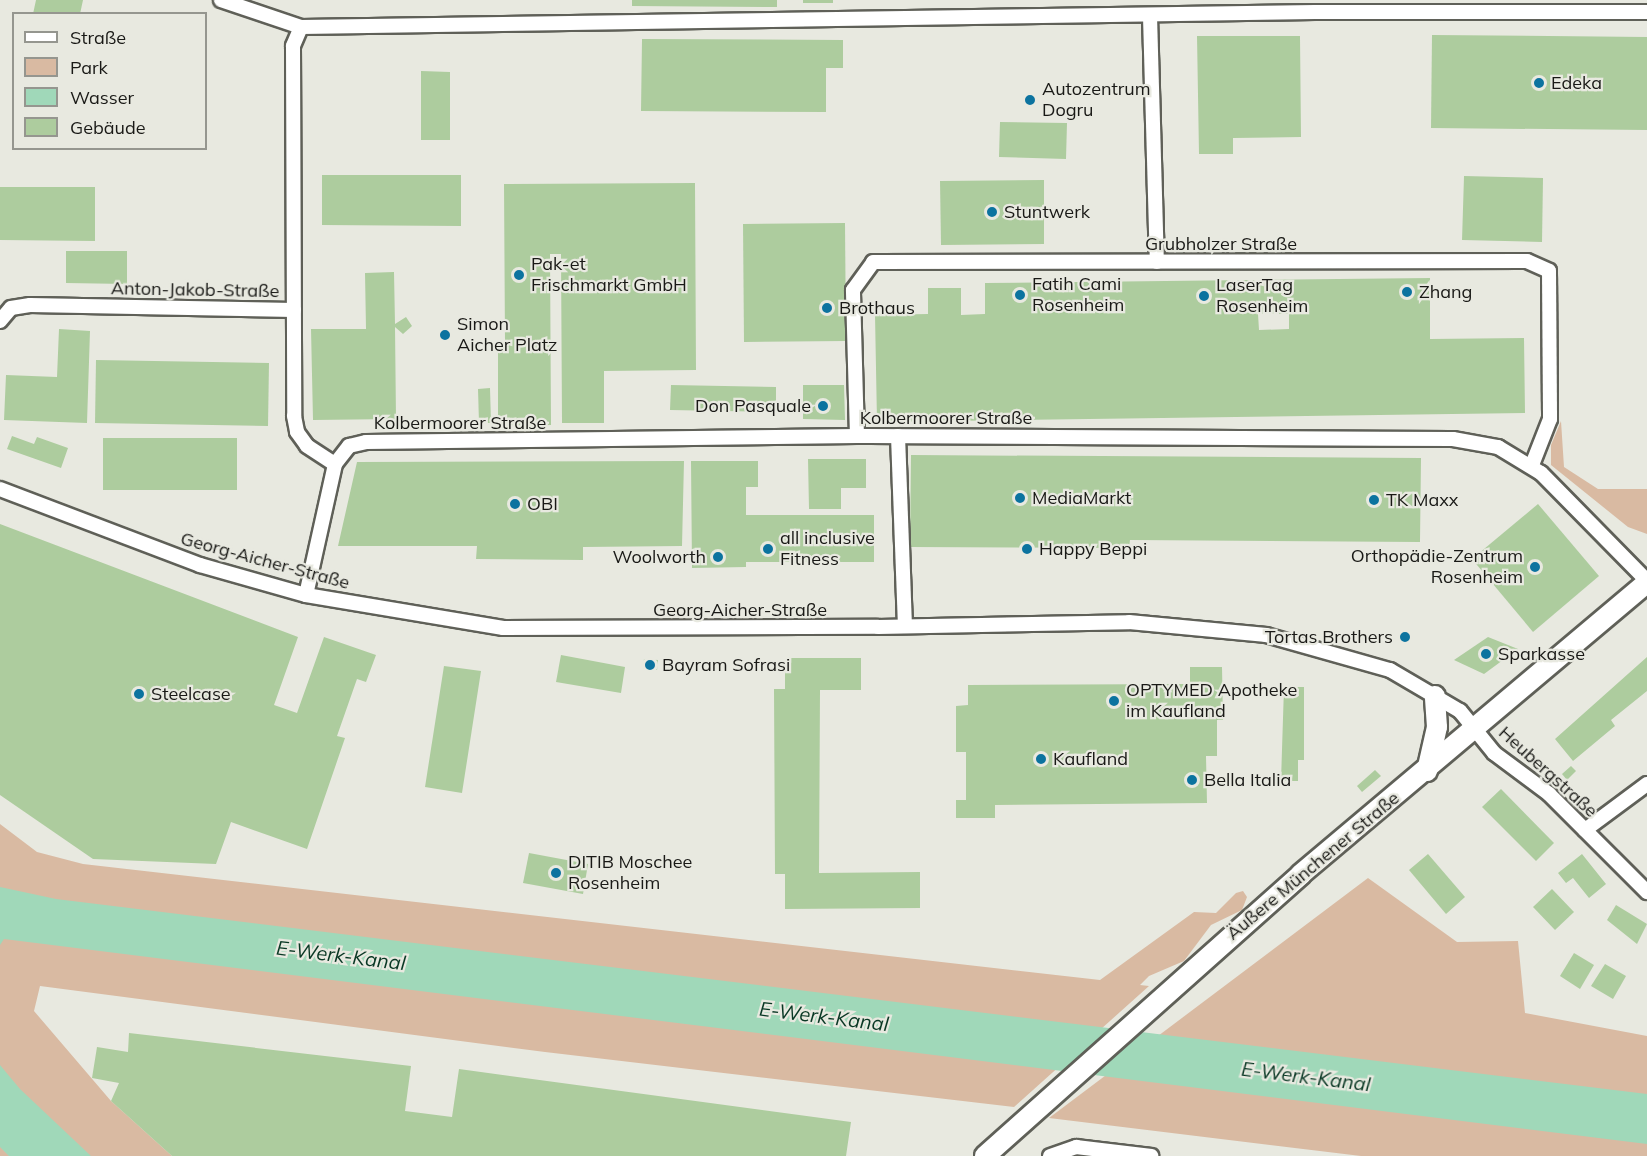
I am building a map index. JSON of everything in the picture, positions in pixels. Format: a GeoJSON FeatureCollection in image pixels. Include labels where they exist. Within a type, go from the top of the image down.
{"type":"FeatureCollection","features":[{"type":"Feature","properties":{"kind":"main road","name":"Äußere Münchener Straße"},"geometry":{"type":"LineString","coordinates":[[985,1156],[1293,881],[1477,729],[1647,582]]}},
{"type":"Feature","properties":{"kind":"main road"},"geometry":{"type":"LineString","coordinates":[[1427,771],[1437,727],[1435,696]]}},
{"type":"Feature","properties":{"kind":"street"},"geometry":{"type":"LineString","coordinates":[[221,0],[301,27],[1647,12]]}},
{"type":"Feature","properties":{"kind":"street"},"geometry":{"type":"LineString","coordinates":[[1150,16],[1157,262]]}},
{"type":"Feature","properties":{"kind":"street"},"geometry":{"type":"LineString","coordinates":[[294,310],[293,46],[301,27]]}},
{"type":"Feature","properties":{"kind":"street","name":"Grubholzer Straße"},"geometry":{"type":"LineString","coordinates":[[857,436],[853,290],[873,262],[1527,261],[1549,271],[1550,419],[1532,465]]}},
{"type":"Feature","properties":{"kind":"street","name":"Anton-Jakob-Straße"},"geometry":{"type":"LineString","coordinates":[[0,321],[11,308],[30,305],[294,310],[297,432],[318,456],[335,464]]}},
{"type":"Feature","properties":{"kind":"street","name":"Kolbermoorer Straße"},"geometry":{"type":"LineString","coordinates":[[335,464],[350,446],[366,442],[857,436],[1453,439],[1498,447],[1532,465],[1647,582]]}},
{"type":"Feature","properties":{"kind":"street"},"geometry":{"type":"LineString","coordinates":[[898,436],[904,626]]}},
{"type":"Feature","properties":{"kind":"street"},"geometry":{"type":"LineString","coordinates":[[306,595],[335,464]]}},
{"type":"Feature","properties":{"kind":"street","name":"Georg-Aicher-Straße"},"geometry":{"type":"LineString","coordinates":[[0,489],[200,565],[306,595],[503,628],[904,626],[1129,622],[1266,635],[1390,670],[1460,711],[1477,729]]}},
{"type":"Feature","properties":{"kind":"street","name":"Heubergstraße"},"geometry":{"type":"LineString","coordinates":[[1477,729],[1494,753],[1549,794],[1647,892]]}},
{"type":"Feature","properties":{"kind":"street"},"geometry":{"type":"LineString","coordinates":[[1585,830],[1647,783]]}},
{"type":"Feature","properties":{"kind":"street"},"geometry":{"type":"LineString","coordinates":[[1050,1156],[1076,1147],[1151,1156]]}},
{"type":"Feature","properties":{"kind":"green space"},"geometry":{"type":"Polygon","coordinates":[[[1561,421],[1564,467],[1598,489],[1647,489],[1647,534],[1628,527],[1551,465],[1551,445],[1561,421]]]}},
{"type":"Feature","properties":{"kind":"green space"},"geometry":{"type":"Polygon","coordinates":[[[0,824],[37,852],[83,864],[1100,980],[1194,912],[1216,913],[1236,893],[1243,891],[1247,897],[1242,910],[1211,925],[1184,961],[1149,976],[1140,985],[1149,986],[1014,1107],[545,1052],[40,986],[34,1011],[111,1101],[172,1156],[0,1156],[0,824]]]}},
{"type":"Feature","properties":{"kind":"green space"},"geometry":{"type":"Polygon","coordinates":[[[1368,878],[1457,942],[1518,941],[1525,1013],[1647,1036],[1647,1156],[1361,1156],[1049,1118],[1368,878]]]}},
{"type":"Feature","properties":{"kind":"water","name":"E-Werk-Kanal"},"geometry":{"type":"Polygon","coordinates":[[[0,887],[56,899],[1647,1094],[1647,1144],[4,939],[0,945],[0,887]]]}},
{"type":"Feature","properties":{"kind":"water"},"geometry":{"type":"Polygon","coordinates":[[[0,1065],[20,1089],[91,1156],[9,1156],[0,1147],[0,1065]]]}},
{"type":"Feature","properties":{"kind":"building"},"geometry":{"type":"Polygon","coordinates":[[[36,0],[83,0],[80,12],[33,12],[36,0]]]}},
{"type":"Feature","properties":{"kind":"building"},"geometry":{"type":"Polygon","coordinates":[[[632,0],[777,0],[777,7],[632,6],[632,0]]]}},
{"type":"Feature","properties":{"kind":"building"},"geometry":{"type":"Polygon","coordinates":[[[803,0],[833,0],[833,3],[803,3],[803,0]]]}},
{"type":"Feature","properties":{"kind":"building","name":"Edeka"},"geometry":{"type":"Polygon","coordinates":[[[1432,35],[1647,37],[1647,130],[1431,128],[1432,35]]]}},
{"type":"Feature","properties":{"kind":"building"},"geometry":{"type":"Polygon","coordinates":[[[1197,36],[1300,36],[1301,137],[1233,138],[1233,154],[1199,154],[1197,36]]]}},
{"type":"Feature","properties":{"kind":"building"},"geometry":{"type":"Polygon","coordinates":[[[642,39],[843,40],[843,68],[826,68],[826,112],[641,111],[642,39]]]}},
{"type":"Feature","properties":{"kind":"building"},"geometry":{"type":"Polygon","coordinates":[[[421,71],[450,72],[450,140],[421,140],[421,71]]]}},
{"type":"Feature","properties":{"kind":"building"},"geometry":{"type":"Polygon","coordinates":[[[1000,122],[1067,123],[1066,159],[999,157],[1000,122]]]}},
{"type":"Feature","properties":{"kind":"building"},"geometry":{"type":"Polygon","coordinates":[[[322,175],[461,175],[461,226],[322,225],[322,175]]]}},
{"type":"Feature","properties":{"kind":"building"},"geometry":{"type":"Polygon","coordinates":[[[1464,176],[1543,178],[1542,242],[1462,240],[1464,176]]]}},
{"type":"Feature","properties":{"kind":"building","name":"Stuntwerk"},"geometry":{"type":"Polygon","coordinates":[[[1044,180],[1044,244],[941,245],[940,181],[1044,180]]]}},
{"type":"Feature","properties":{"kind":"building"},"geometry":{"type":"Polygon","coordinates":[[[695,183],[696,370],[604,371],[604,423],[562,423],[561,254],[550,254],[551,425],[498,426],[498,344],[505,344],[504,184],[695,183]]]}},
{"type":"Feature","properties":{"kind":"building"},"geometry":{"type":"Polygon","coordinates":[[[0,187],[95,187],[95,241],[0,240],[0,187]]]}},
{"type":"Feature","properties":{"kind":"building"},"geometry":{"type":"Polygon","coordinates":[[[845,223],[846,341],[744,342],[743,224],[845,223]]]}},
{"type":"Feature","properties":{"kind":"building"},"geometry":{"type":"Polygon","coordinates":[[[66,251],[127,251],[127,284],[66,283],[66,251]]]}},
{"type":"Feature","properties":{"kind":"building"},"geometry":{"type":"Polygon","coordinates":[[[394,272],[395,324],[406,317],[412,326],[403,334],[395,327],[396,419],[313,420],[311,329],[366,329],[365,273],[394,272]]]}},
{"type":"Feature","properties":{"kind":"building"},"geometry":{"type":"Polygon","coordinates":[[[1430,278],[1430,339],[1524,338],[1525,413],[877,422],[875,315],[928,314],[928,288],[961,288],[961,315],[985,314],[985,283],[1430,278]],[[1258,314],[1259,330],[1289,329],[1289,314],[1258,314]]]}},
{"type":"Feature","properties":{"kind":"building"},"geometry":{"type":"Polygon","coordinates":[[[59,329],[90,331],[87,423],[4,420],[6,375],[57,377],[59,329]]]}},
{"type":"Feature","properties":{"kind":"building"},"geometry":{"type":"Polygon","coordinates":[[[96,360],[269,363],[268,426],[95,423],[96,360]]]}},
{"type":"Feature","properties":{"kind":"building"},"geometry":{"type":"Polygon","coordinates":[[[671,385],[776,387],[776,412],[670,410],[671,385]]]}},
{"type":"Feature","properties":{"kind":"building"},"geometry":{"type":"Polygon","coordinates":[[[803,385],[844,385],[845,420],[803,419],[803,385]]]}},
{"type":"Feature","properties":{"kind":"building"},"geometry":{"type":"Polygon","coordinates":[[[490,388],[491,423],[479,423],[478,389],[490,388]]]}},
{"type":"Feature","properties":{"kind":"building"},"geometry":{"type":"Polygon","coordinates":[[[12,436],[34,444],[37,437],[68,448],[61,468],[7,449],[12,436]]]}},
{"type":"Feature","properties":{"kind":"building"},"geometry":{"type":"Polygon","coordinates":[[[103,438],[237,438],[237,490],[103,490],[103,438]]]}},
{"type":"Feature","properties":{"kind":"building"},"geometry":{"type":"Polygon","coordinates":[[[911,455],[1421,458],[1420,542],[1130,540],[1129,548],[910,547],[911,455]]]}},
{"type":"Feature","properties":{"kind":"building"},"geometry":{"type":"Polygon","coordinates":[[[808,459],[866,459],[866,488],[841,488],[841,509],[809,509],[808,459]]]}},
{"type":"Feature","properties":{"kind":"building","name":"OBI"},"geometry":{"type":"Polygon","coordinates":[[[684,461],[682,546],[583,547],[583,560],[476,559],[477,546],[338,546],[357,462],[684,461]]]}},
{"type":"Feature","properties":{"kind":"building"},"geometry":{"type":"Polygon","coordinates":[[[691,461],[758,461],[758,487],[746,487],[746,515],[874,515],[874,562],[746,562],[746,567],[692,568],[691,461]]]}},
{"type":"Feature","properties":{"kind":"building","name":"Orthopädie-Zentrum Rosenheim"},"geometry":{"type":"Polygon","coordinates":[[[1538,504],[1599,576],[1533,632],[1472,559],[1538,504]]]}},
{"type":"Feature","properties":{"kind":"building","name":"Steelcase"},"geometry":{"type":"Polygon","coordinates":[[[0,524],[298,637],[274,705],[297,713],[324,637],[376,655],[366,682],[357,679],[337,736],[345,738],[307,849],[231,822],[216,864],[93,859],[0,795],[0,524]]]}},
{"type":"Feature","properties":{"kind":"building","name":"Sparkasse"},"geometry":{"type":"Polygon","coordinates":[[[1488,637],[1518,649],[1484,674],[1454,660],[1488,637]]]}},
{"type":"Feature","properties":{"kind":"building"},"geometry":{"type":"Polygon","coordinates":[[[561,655],[625,667],[621,693],[556,682],[561,655]]]}},
{"type":"Feature","properties":{"kind":"building"},"geometry":{"type":"Polygon","coordinates":[[[1647,657],[1647,691],[1611,720],[1615,726],[1573,761],[1555,739],[1647,657]]]}},
{"type":"Feature","properties":{"kind":"building"},"geometry":{"type":"Polygon","coordinates":[[[785,658],[861,658],[861,690],[820,690],[819,873],[920,872],[920,908],[785,909],[785,874],[775,874],[774,689],[785,689],[785,658]]]}},
{"type":"Feature","properties":{"kind":"building","name":"Bayram Sofrasi"},"geometry":{"type":"Polygon","coordinates":[[[644,659],[658,660],[657,670],[643,669],[644,659]]]}},
{"type":"Feature","properties":{"kind":"building"},"geometry":{"type":"Polygon","coordinates":[[[444,666],[481,671],[462,793],[425,787],[444,666]]]}},
{"type":"Feature","properties":{"kind":"building"},"geometry":{"type":"Polygon","coordinates":[[[1190,667],[1222,667],[1223,720],[1217,720],[1217,756],[1206,756],[1207,803],[995,805],[995,818],[956,818],[956,800],[966,800],[966,752],[956,752],[956,706],[968,705],[968,685],[1190,684],[1190,667]]]}},
{"type":"Feature","properties":{"kind":"building"},"geometry":{"type":"Polygon","coordinates":[[[1284,687],[1304,687],[1304,760],[1298,760],[1298,781],[1281,781],[1284,687]]]}},
{"type":"Feature","properties":{"kind":"building"},"geometry":{"type":"Polygon","coordinates":[[[1571,766],[1576,771],[1567,780],[1562,774],[1571,766]]]}},
{"type":"Feature","properties":{"kind":"building"},"geometry":{"type":"Polygon","coordinates":[[[1375,770],[1381,776],[1362,792],[1357,786],[1375,770]]]}},
{"type":"Feature","properties":{"kind":"building"},"geometry":{"type":"Polygon","coordinates":[[[1501,789],[1554,843],[1536,861],[1482,807],[1501,789]]]}},
{"type":"Feature","properties":{"kind":"building","name":"DITIB Moschee Rosenheim"},"geometry":{"type":"Polygon","coordinates":[[[529,853],[588,864],[583,894],[523,883],[529,853]]]}},
{"type":"Feature","properties":{"kind":"building"},"geometry":{"type":"Polygon","coordinates":[[[1428,854],[1465,897],[1446,914],[1409,870],[1428,854]]]}},
{"type":"Feature","properties":{"kind":"building"},"geometry":{"type":"Polygon","coordinates":[[[1582,854],[1606,884],[1589,898],[1573,878],[1566,883],[1558,873],[1582,854]]]}},
{"type":"Feature","properties":{"kind":"building"},"geometry":{"type":"Polygon","coordinates":[[[1552,889],[1574,912],[1555,930],[1533,907],[1552,889]]]}},
{"type":"Feature","properties":{"kind":"building"},"geometry":{"type":"Polygon","coordinates":[[[1616,905],[1647,924],[1637,944],[1607,920],[1616,905]]]}},
{"type":"Feature","properties":{"kind":"building"},"geometry":{"type":"Polygon","coordinates":[[[1574,953],[1594,965],[1580,989],[1560,976],[1574,953]]]}},
{"type":"Feature","properties":{"kind":"building"},"geometry":{"type":"Polygon","coordinates":[[[1605,964],[1626,976],[1613,999],[1591,986],[1605,964]]]}},
{"type":"Feature","properties":{"kind":"building"},"geometry":{"type":"Polygon","coordinates":[[[129,1033],[411,1066],[405,1111],[452,1117],[459,1069],[851,1122],[846,1156],[172,1156],[111,1101],[119,1083],[92,1078],[97,1047],[128,1052],[129,1033]]]}},
{"type":"Feature","properties":{"kind":"place","name":"Edeka"},"geometry":{"type":"Point","coordinates":[1539,83]}},
{"type":"Feature","properties":{"kind":"place","name":"Autozentrum Dogru"},"geometry":{"type":"Point","coordinates":[1030,100]}},
{"type":"Feature","properties":{"kind":"place","name":"Stuntwerk"},"geometry":{"type":"Point","coordinates":[992,212]}},
{"type":"Feature","properties":{"kind":"place","name":"Pak-et Frischmarkt GmbH"},"geometry":{"type":"Point","coordinates":[519,275]}},
{"type":"Feature","properties":{"kind":"place","name":"Zhang"},"geometry":{"type":"Point","coordinates":[1407,292]}},
{"type":"Feature","properties":{"kind":"place","name":"Fatih Cami Rosenheim"},"geometry":{"type":"Point","coordinates":[1020,295]}},
{"type":"Feature","properties":{"kind":"place","name":"LaserTag Rosenheim"},"geometry":{"type":"Point","coordinates":[1204,296]}},
{"type":"Feature","properties":{"kind":"place","name":"Brothaus"},"geometry":{"type":"Point","coordinates":[827,308]}},
{"type":"Feature","properties":{"kind":"place","name":"Simon Aicher Platz"},"geometry":{"type":"Point","coordinates":[445,335]}},
{"type":"Feature","properties":{"kind":"place","name":"Don Pasquale"},"geometry":{"type":"Point","coordinates":[823,406]}},
{"type":"Feature","properties":{"kind":"place","name":"MediaMarkt"},"geometry":{"type":"Point","coordinates":[1020,498]}},
{"type":"Feature","properties":{"kind":"place","name":"TK Maxx"},"geometry":{"type":"Point","coordinates":[1374,500]}},
{"type":"Feature","properties":{"kind":"place","name":"OBI"},"geometry":{"type":"Point","coordinates":[515,504]}},
{"type":"Feature","properties":{"kind":"place","name":"all inclusive Fitness"},"geometry":{"type":"Point","coordinates":[768,549]}},
{"type":"Feature","properties":{"kind":"place","name":"Happy Beppi"},"geometry":{"type":"Point","coordinates":[1027,549]}},
{"type":"Feature","properties":{"kind":"place","name":"Woolworth"},"geometry":{"type":"Point","coordinates":[718,557]}},
{"type":"Feature","properties":{"kind":"place","name":"Orthopädie-Zentrum Rosenheim"},"geometry":{"type":"Point","coordinates":[1535,567]}},
{"type":"Feature","properties":{"kind":"place","name":"Tortas Brothers"},"geometry":{"type":"Point","coordinates":[1405,637]}},
{"type":"Feature","properties":{"kind":"place","name":"Sparkasse"},"geometry":{"type":"Point","coordinates":[1486,654]}},
{"type":"Feature","properties":{"kind":"place","name":"Bayram Sofrasi"},"geometry":{"type":"Point","coordinates":[650,665]}},
{"type":"Feature","properties":{"kind":"place","name":"Steelcase"},"geometry":{"type":"Point","coordinates":[139,694]}},
{"type":"Feature","properties":{"kind":"place","name":"OPTYMED Apotheke im Kaufland"},"geometry":{"type":"Point","coordinates":[1114,701]}},
{"type":"Feature","properties":{"kind":"place","name":"Kaufland"},"geometry":{"type":"Point","coordinates":[1041,759]}},
{"type":"Feature","properties":{"kind":"place","name":"Bella Italia"},"geometry":{"type":"Point","coordinates":[1192,780]}},
{"type":"Feature","properties":{"kind":"place","name":"DITIB Moschee Rosenheim"},"geometry":{"type":"Point","coordinates":[556,873]}}]}
